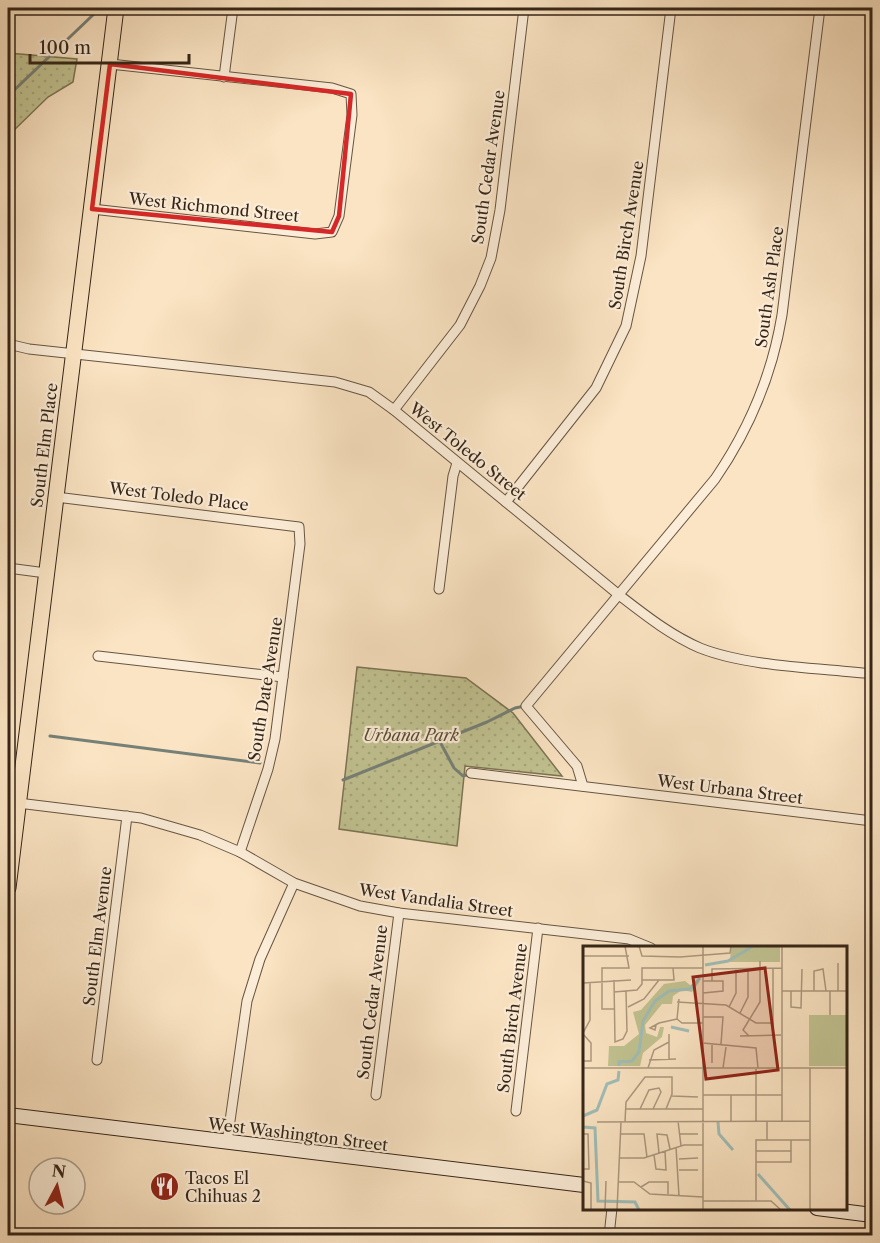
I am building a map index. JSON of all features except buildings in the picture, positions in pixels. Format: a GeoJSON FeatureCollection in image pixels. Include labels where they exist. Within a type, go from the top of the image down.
{"type":"FeatureCollection","features":[{"type":"Feature","properties":{"kind":"main road","name":"South Elm Place"},"geometry":{"type":"LineString","coordinates":[[8,888],[116,8]]}},
{"type":"Feature","properties":{"kind":"main road","name":"West Washington Street"},"geometry":{"type":"LineString","coordinates":[[8,1115],[583,1185]]}},
{"type":"Feature","properties":{"kind":"main road"},"geometry":{"type":"LineString","coordinates":[[826,1210],[873,1215]]}},
{"type":"Feature","properties":{"kind":"street"},"geometry":{"type":"LineString","coordinates":[[110,64],[224,76],[233,8]]}},
{"type":"Feature","properties":{"kind":"street","name":"South Cedar Avenue"},"geometry":{"type":"LineString","coordinates":[[394,410],[459,325],[480,286],[491,258],[500,210],[524,8]]}},
{"type":"Feature","properties":{"kind":"street","name":"South Birch Avenue"},"geometry":{"type":"LineString","coordinates":[[506,502],[596,388],[627,326],[641,256],[671,8]]}},
{"type":"Feature","properties":{"kind":"street","name":"South Ash Place"},"geometry":{"type":"LineString","coordinates":[[583,786],[577,766],[526,706],[714,479],[734,451],[762,395],[772,363],[782,315],[820,8]]}},
{"type":"Feature","properties":{"kind":"street","name":"West Richmond Street"},"geometry":{"type":"LineString","coordinates":[[92,209],[315,234],[333,232],[339,216],[352,115],[351,94],[332,88],[224,76]]}},
{"type":"Feature","properties":{"kind":"street","name":"West Toledo Street"},"geometry":{"type":"LineString","coordinates":[[8,344],[29,349],[335,382],[369,392],[620,595],[671,633],[711,652],[752,660],[873,674]]}},
{"type":"Feature","properties":{"kind":"street"},"geometry":{"type":"LineString","coordinates":[[440,589],[453,476],[457,463]]}},
{"type":"Feature","properties":{"kind":"street","name":"West Toledo Place"},"geometry":{"type":"LineString","coordinates":[[56,497],[298,527]]}},
{"type":"Feature","properties":{"kind":"street","name":"South Date Avenue"},"geometry":{"type":"LineString","coordinates":[[240,852],[268,769],[283,677],[300,544],[298,527]]}},
{"type":"Feature","properties":{"kind":"street"},"geometry":{"type":"LineString","coordinates":[[8,568],[46,573]]}},
{"type":"Feature","properties":{"kind":"street"},"geometry":{"type":"LineString","coordinates":[[98,656],[283,677]]}},
{"type":"Feature","properties":{"kind":"street","name":"West Urbana Street"},"geometry":{"type":"LineString","coordinates":[[471,773],[872,821]]}},
{"type":"Feature","properties":{"kind":"street","name":"West Vandalia Street"},"geometry":{"type":"LineString","coordinates":[[18,803],[127,816],[200,835],[240,852],[294,883],[337,900],[399,913],[628,939],[646,946]]}},
{"type":"Feature","properties":{"kind":"street"},"geometry":{"type":"LineString","coordinates":[[872,821],[873,805]]}},
{"type":"Feature","properties":{"kind":"street","name":"South Elm Avenue"},"geometry":{"type":"LineString","coordinates":[[97,1060],[127,816]]}},
{"type":"Feature","properties":{"kind":"street"},"geometry":{"type":"LineString","coordinates":[[227,1142],[247,1001],[260,959],[294,883]]}},
{"type":"Feature","properties":{"kind":"street","name":"South Cedar Avenue"},"geometry":{"type":"LineString","coordinates":[[376,1095],[399,913]]}},
{"type":"Feature","properties":{"kind":"street","name":"South Birch Avenue"},"geometry":{"type":"LineString","coordinates":[[516,1111],[538,928]]}},
{"type":"Feature","properties":{"kind":"street"},"geometry":{"type":"LineString","coordinates":[[609,1236],[612,1210]]}},
{"type":"Feature","properties":{"kind":"highlighted area"},"geometry":{"type":"Polygon","coordinates":[[[110,64],[351,94],[339,216],[332,232],[92,209],[110,64]]]}},
{"type":"Feature","properties":{"kind":"green space"},"geometry":{"type":"Polygon","coordinates":[[[8,53],[77,59],[73,82],[48,97],[8,136],[8,53]]]}},
{"type":"Feature","properties":{"kind":"green space","name":"Urbana Park"},"geometry":{"type":"Polygon","coordinates":[[[357,667],[466,678],[513,713],[562,776],[465,766],[457,846],[339,829],[357,667]]]}},
{"type":"Feature","properties":{"kind":"waterway"},"geometry":{"type":"LineString","coordinates":[[8,96],[94,14]]}},
{"type":"Feature","properties":{"kind":"waterway"},"geometry":{"type":"LineString","coordinates":[[343,780],[487,722],[515,708],[525,706]]}},
{"type":"Feature","properties":{"kind":"waterway"},"geometry":{"type":"LineString","coordinates":[[50,736],[260,763]]}},
{"type":"Feature","properties":{"kind":"waterway"},"geometry":{"type":"LineString","coordinates":[[439,740],[454,768],[463,776],[470,774]]}},
{"type":"Feature","properties":{"kind":"place","name":"Tacos El Chihuas 2"},"geometry":{"type":"Point","coordinates":[164,1187]}}]}
